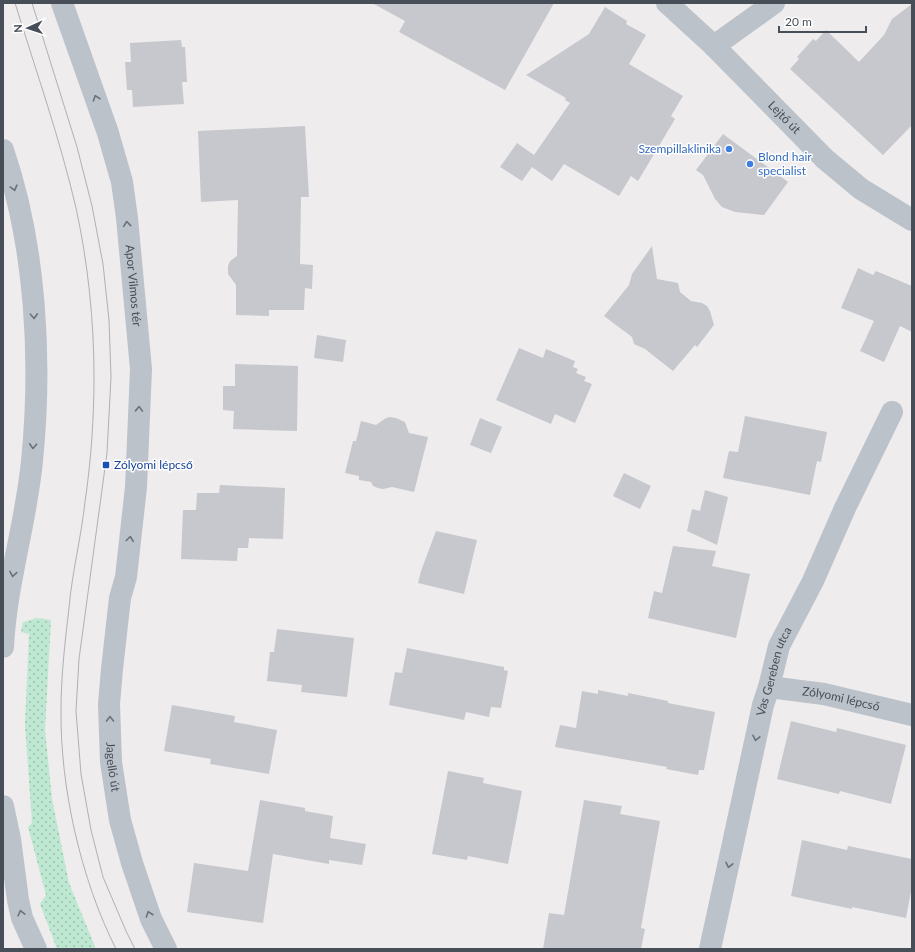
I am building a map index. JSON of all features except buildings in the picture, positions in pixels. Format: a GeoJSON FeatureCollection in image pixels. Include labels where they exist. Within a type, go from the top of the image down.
{"type":"FeatureCollection","features":[{"type":"Feature","properties":{"kind":"street","name":"Apor Vilmos tér"},"geometry":{"type":"LineString","coordinates":[[62,3],[108,132],[122,182],[127,218],[141,368],[136,487],[126,577]]}},
{"type":"Feature","properties":{"kind":"street","name":"Lejtő út"},"geometry":{"type":"LineString","coordinates":[[667,3],[714,46],[825,159],[861,188],[912,220]]}},
{"type":"Feature","properties":{"kind":"street"},"geometry":{"type":"LineString","coordinates":[[714,46],[774,3]]}},
{"type":"Feature","properties":{"kind":"street"},"geometry":{"type":"LineString","coordinates":[[3,150],[21,214],[28,253],[33,292],[36,368],[32,462],[4,623],[3,647]]}},
{"type":"Feature","properties":{"kind":"street","name":"Vas Gereben utca"},"geometry":{"type":"LineString","coordinates":[[710,949],[763,706],[770,687],[779,646],[813,581],[845,508],[892,412]]}},
{"type":"Feature","properties":{"kind":"street","name":"Jagelló út"},"geometry":{"type":"LineString","coordinates":[[126,577],[120,598],[109,704],[111,762],[120,820],[132,863],[151,919],[166,949]]}},
{"type":"Feature","properties":{"kind":"street","name":"Zólyomi lépcső"},"geometry":{"type":"LineString","coordinates":[[770,687],[824,694],[912,715]]}},
{"type":"Feature","properties":{"kind":"street"},"geometry":{"type":"LineString","coordinates":[[3,806],[10,839],[18,900],[22,918],[36,949]]}},
{"type":"Feature","properties":{"kind":"green space"},"geometry":{"type":"Polygon","coordinates":[[[37,618],[51,620],[45,730],[52,799],[69,883],[96,949],[57,949],[40,904],[46,895],[28,827],[32,823],[25,725],[29,634],[21,632],[23,622],[37,618]]]}},
{"type":"Feature","properties":{"kind":"tram line"},"geometry":{"type":"LineString","coordinates":[[15,3],[70,182],[84,250],[90,292],[94,356],[93,424],[87,487],[72,582],[62,672],[62,740],[64,770],[69,801],[83,863],[92,893],[116,949]]}},
{"type":"Feature","properties":{"kind":"tram line"},"geometry":{"type":"LineString","coordinates":[[32,3],[77,147],[92,206],[103,264],[109,320],[111,377],[107,453],[79,659],[76,711],[81,774],[91,830],[103,877],[135,949]]}},
{"type":"Feature","properties":{"kind":"place","name":"Szempillaklinika"},"geometry":{"type":"Point","coordinates":[729,149]}},
{"type":"Feature","properties":{"kind":"place","name":"Blond hair specialist"},"geometry":{"type":"Point","coordinates":[750,164]}},
{"type":"Feature","properties":{"kind":"place","name":"Zólyomi lépcső"},"geometry":{"type":"Point","coordinates":[106,465]}}]}
